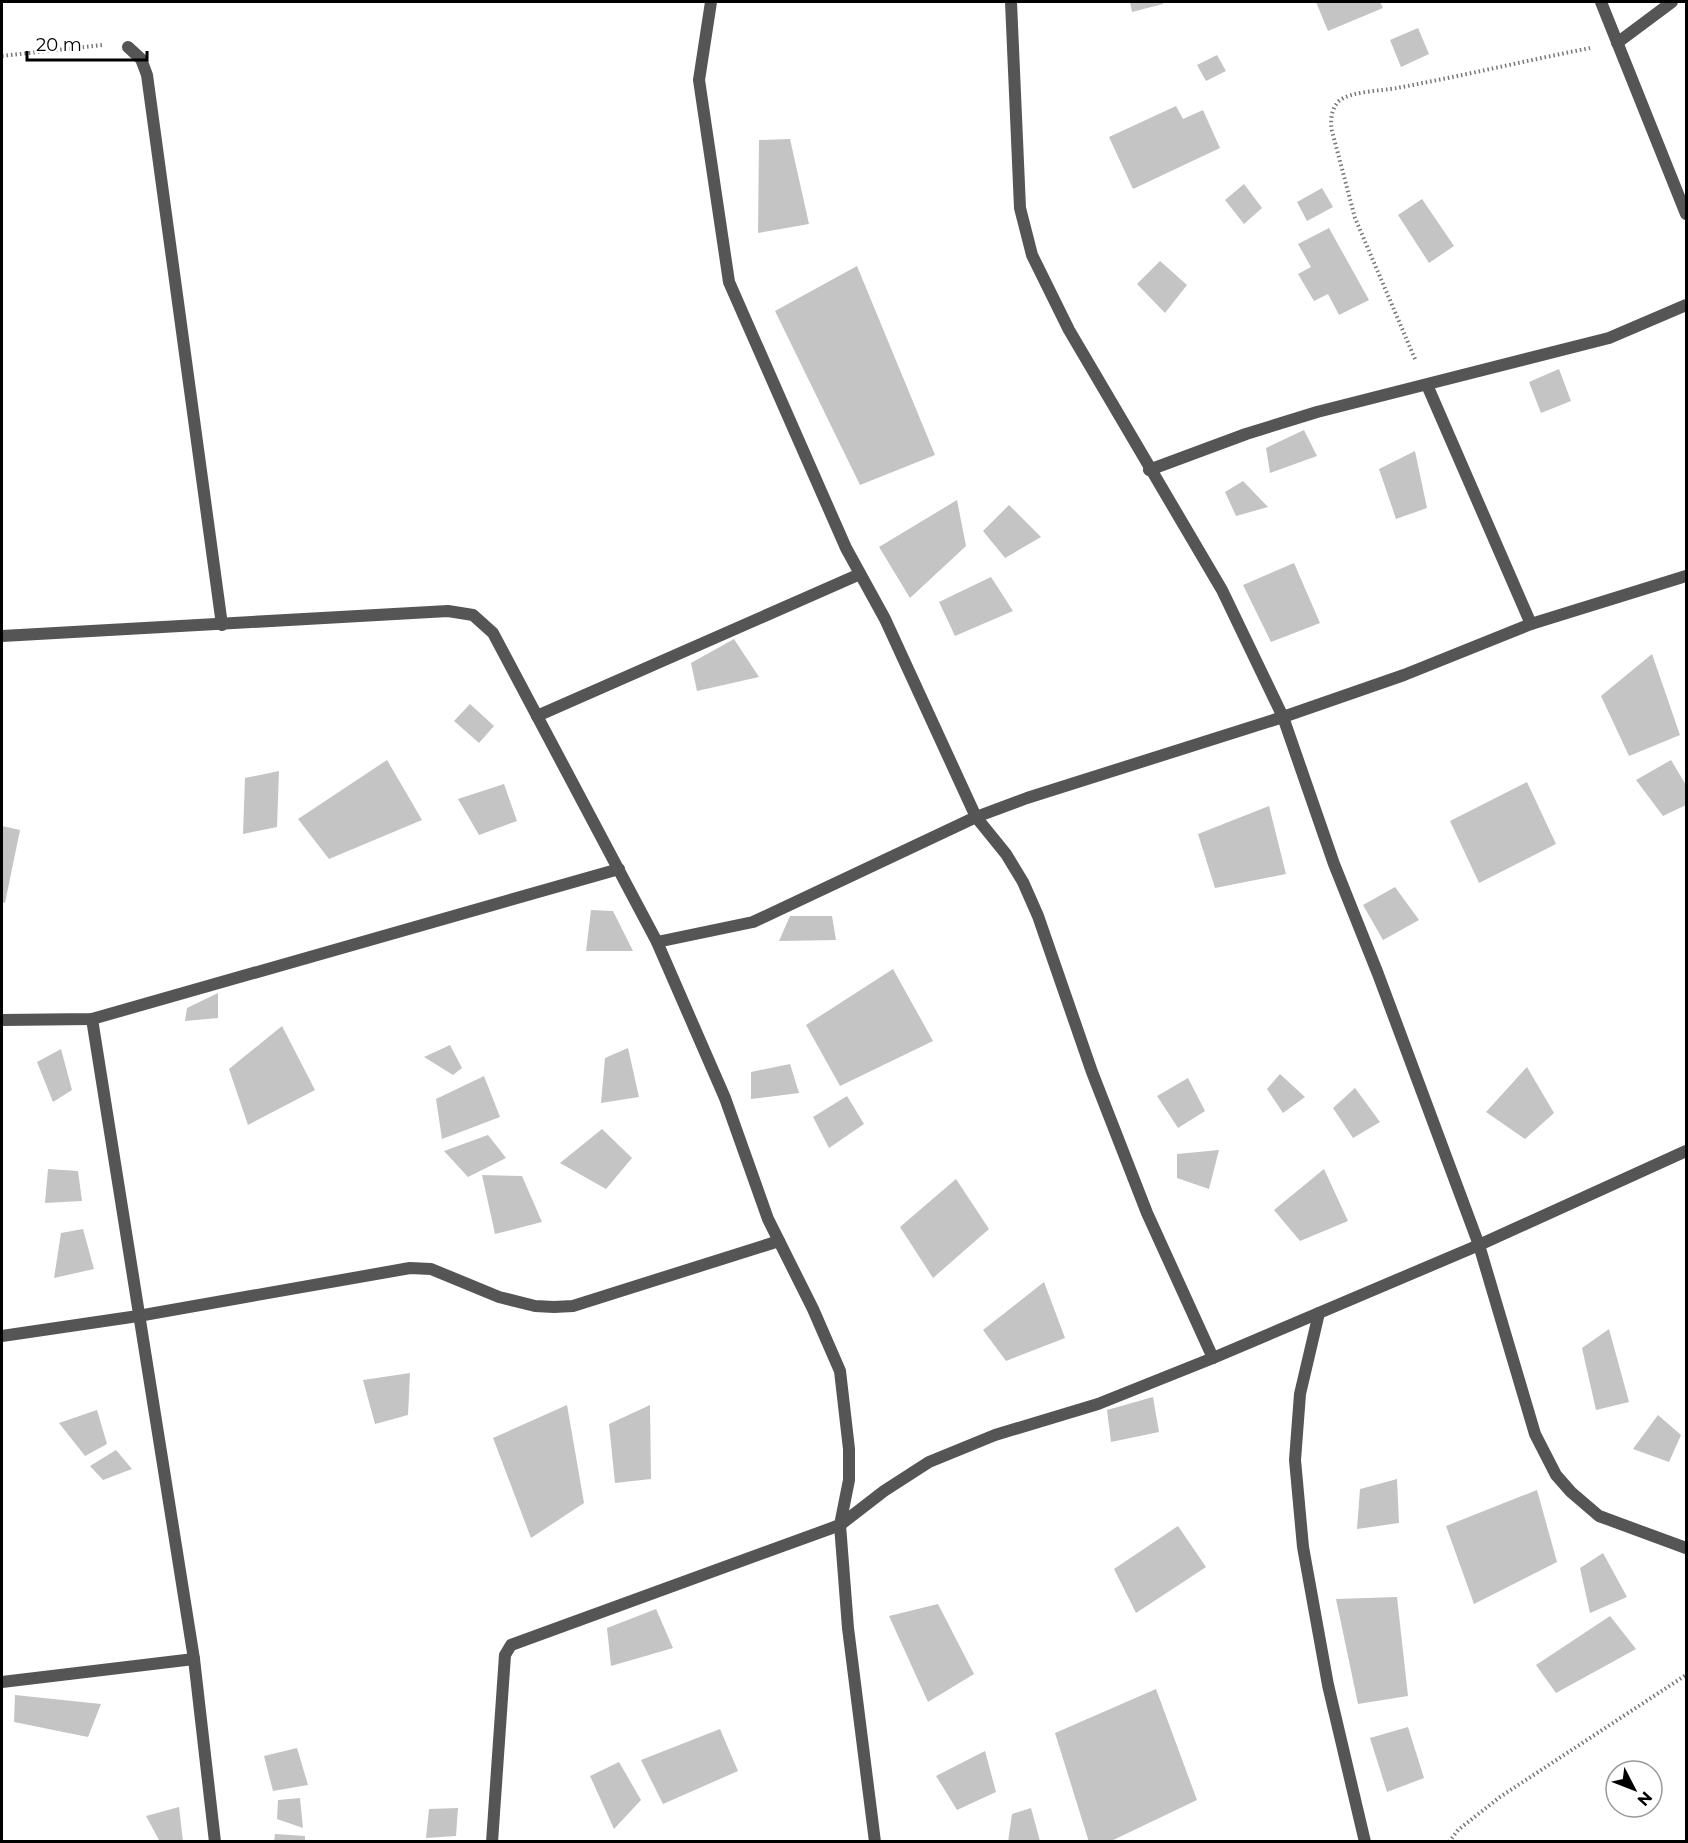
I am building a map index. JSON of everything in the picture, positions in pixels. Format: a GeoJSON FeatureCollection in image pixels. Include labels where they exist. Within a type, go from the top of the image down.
{"type":"FeatureCollection","features":[{"type":"Feature","properties":{"kind":"street"},"geometry":{"type":"LineString","coordinates":[[711,2],[699,80],[729,282],[846,548],[885,620],[976,817],[1006,854],[1023,882],[1038,916],[1092,1072],[1143,1202],[1213,1358]]}},
{"type":"Feature","properties":{"kind":"street"},"geometry":{"type":"LineString","coordinates":[[1011,2],[1020,208],[1032,255],[1069,330],[1149,470],[1222,590],[1283,717],[1334,864],[1479,1245],[1535,1434],[1556,1475],[1571,1492],[1599,1516],[1686,1548]]}},
{"type":"Feature","properties":{"kind":"street"},"geometry":{"type":"LineString","coordinates":[[1601,2],[1686,213]]}},
{"type":"Feature","properties":{"kind":"street"},"geometry":{"type":"LineString","coordinates":[[1617,43],[1672,2]]}},
{"type":"Feature","properties":{"kind":"street"},"geometry":{"type":"LineString","coordinates":[[128,47],[141,59],[147,75],[222,625]]}},
{"type":"Feature","properties":{"kind":"street"},"geometry":{"type":"LineString","coordinates":[[1149,470],[1246,434],[1317,412],[1427,386],[1609,338],[1686,304]]}},
{"type":"Feature","properties":{"kind":"street"},"geometry":{"type":"LineString","coordinates":[[1427,386],[1531,624]]}},
{"type":"Feature","properties":{"kind":"street"},"geometry":{"type":"LineString","coordinates":[[537,716],[861,574]]}},
{"type":"Feature","properties":{"kind":"street"},"geometry":{"type":"LineString","coordinates":[[657,942],[753,922],[976,817],[1027,798],[1283,717],[1404,675],[1531,624],[1686,576]]}},
{"type":"Feature","properties":{"kind":"street"},"geometry":{"type":"LineString","coordinates":[[2,636],[448,611],[473,615],[494,633],[657,942],[725,1098],[768,1219],[813,1309],[840,1371],[849,1449],[849,1480],[840,1525],[848,1628],[874,1842]]}},
{"type":"Feature","properties":{"kind":"street"},"geometry":{"type":"LineString","coordinates":[[2,1020],[92,1019],[619,869]]}},
{"type":"Feature","properties":{"kind":"street"},"geometry":{"type":"LineString","coordinates":[[92,1019],[194,1659],[214,1842]]}},
{"type":"Feature","properties":{"kind":"street"},"geometry":{"type":"LineString","coordinates":[[492,1842],[505,1655],[511,1645],[840,1525],[884,1491],[929,1462],[995,1435],[1098,1404],[1213,1358],[1479,1245],[1686,1151]]}},
{"type":"Feature","properties":{"kind":"street"},"geometry":{"type":"LineString","coordinates":[[2,1336],[138,1316],[410,1268],[431,1269],[499,1297],[535,1306],[573,1306],[779,1241]]}},
{"type":"Feature","properties":{"kind":"street"},"geometry":{"type":"LineString","coordinates":[[1319,1313],[1300,1394],[1295,1460],[1303,1547],[1326,1674],[1365,1842]]}},
{"type":"Feature","properties":{"kind":"street"},"geometry":{"type":"LineString","coordinates":[[2,1682],[194,1659]]}},
{"type":"Feature","properties":{"kind":"path"},"geometry":{"type":"LineString","coordinates":[[1427,386],[1355,218],[1330,123],[1333,111],[1338,102],[1349,96],[1617,43]]}},
{"type":"Feature","properties":{"kind":"path"},"geometry":{"type":"LineString","coordinates":[[2,56],[106,45],[128,47]]}},
{"type":"Feature","properties":{"kind":"path"},"geometry":{"type":"LineString","coordinates":[[1449,1842],[1458,1830],[1500,1797],[1686,1674]]}},
{"type":"Feature","properties":{"kind":"building"},"geometry":{"type":"Polygon","coordinates":[[[1130,2],[1163,2],[1163,4],[1132,12],[1130,2]]]}},
{"type":"Feature","properties":{"kind":"building"},"geometry":{"type":"Polygon","coordinates":[[[1316,2],[1380,2],[1383,8],[1328,31],[1316,2]]]}},
{"type":"Feature","properties":{"kind":"building"},"geometry":{"type":"Polygon","coordinates":[[[1418,28],[1429,54],[1401,67],[1390,40],[1418,28]]]}},
{"type":"Feature","properties":{"kind":"building"},"geometry":{"type":"Polygon","coordinates":[[[1217,55],[1226,71],[1206,81],[1197,65],[1217,55]]]}},
{"type":"Feature","properties":{"kind":"building"},"geometry":{"type":"Polygon","coordinates":[[[1176,106],[1183,119],[1203,110],[1220,148],[1133,189],[1109,137],[1176,106]]]}},
{"type":"Feature","properties":{"kind":"building"},"geometry":{"type":"Polygon","coordinates":[[[790,139],[809,224],[758,233],[759,140],[790,139]]]}},
{"type":"Feature","properties":{"kind":"building"},"geometry":{"type":"Polygon","coordinates":[[[1244,184],[1262,208],[1244,224],[1225,200],[1244,184]]]}},
{"type":"Feature","properties":{"kind":"building"},"geometry":{"type":"Polygon","coordinates":[[[1322,188],[1333,207],[1307,221],[1297,202],[1322,188]]]}},
{"type":"Feature","properties":{"kind":"building"},"geometry":{"type":"Polygon","coordinates":[[[1422,199],[1454,246],[1429,263],[1398,215],[1422,199]]]}},
{"type":"Feature","properties":{"kind":"building"},"geometry":{"type":"Polygon","coordinates":[[[1329,228],[1369,300],[1339,315],[1328,294],[1314,301],[1298,274],[1311,267],[1298,244],[1329,228]]]}},
{"type":"Feature","properties":{"kind":"building"},"geometry":{"type":"Polygon","coordinates":[[[1160,261],[1187,285],[1165,313],[1137,284],[1160,261]]]}},
{"type":"Feature","properties":{"kind":"building"},"geometry":{"type":"Polygon","coordinates":[[[857,266],[935,455],[860,485],[775,311],[857,266]]]}},
{"type":"Feature","properties":{"kind":"building"},"geometry":{"type":"Polygon","coordinates":[[[1559,369],[1571,401],[1541,413],[1529,382],[1559,369]]]}},
{"type":"Feature","properties":{"kind":"building"},"geometry":{"type":"Polygon","coordinates":[[[1304,430],[1317,456],[1270,473],[1266,448],[1304,430]]]}},
{"type":"Feature","properties":{"kind":"building"},"geometry":{"type":"Polygon","coordinates":[[[1415,451],[1427,508],[1396,519],[1379,469],[1415,451]]]}},
{"type":"Feature","properties":{"kind":"building"},"geometry":{"type":"Polygon","coordinates":[[[1243,481],[1268,507],[1236,516],[1225,492],[1243,481]]]}},
{"type":"Feature","properties":{"kind":"building"},"geometry":{"type":"Polygon","coordinates":[[[957,500],[966,546],[910,598],[879,547],[957,500]]]}},
{"type":"Feature","properties":{"kind":"building"},"geometry":{"type":"Polygon","coordinates":[[[1009,505],[1041,537],[1005,558],[983,531],[1009,505]]]}},
{"type":"Feature","properties":{"kind":"building"},"geometry":{"type":"Polygon","coordinates":[[[1294,563],[1320,623],[1271,642],[1243,585],[1294,563]]]}},
{"type":"Feature","properties":{"kind":"building"},"geometry":{"type":"Polygon","coordinates":[[[991,577],[1013,611],[955,636],[939,602],[991,577]]]}},
{"type":"Feature","properties":{"kind":"building"},"geometry":{"type":"Polygon","coordinates":[[[734,639],[759,677],[697,691],[691,663],[734,639]]]}},
{"type":"Feature","properties":{"kind":"building"},"geometry":{"type":"Polygon","coordinates":[[[1652,654],[1680,735],[1629,756],[1601,696],[1652,654]]]}},
{"type":"Feature","properties":{"kind":"building"},"geometry":{"type":"Polygon","coordinates":[[[470,704],[494,726],[479,743],[454,721],[470,704]]]}},
{"type":"Feature","properties":{"kind":"building"},"geometry":{"type":"Polygon","coordinates":[[[387,760],[422,820],[329,859],[298,819],[387,760]]]}},
{"type":"Feature","properties":{"kind":"building"},"geometry":{"type":"Polygon","coordinates":[[[1671,760],[1686,785],[1686,805],[1663,816],[1636,780],[1671,760]]]}},
{"type":"Feature","properties":{"kind":"building"},"geometry":{"type":"Polygon","coordinates":[[[279,771],[277,827],[243,834],[245,778],[279,771]]]}},
{"type":"Feature","properties":{"kind":"building"},"geometry":{"type":"Polygon","coordinates":[[[1527,782],[1556,844],[1479,883],[1450,821],[1527,782]]]}},
{"type":"Feature","properties":{"kind":"building"},"geometry":{"type":"Polygon","coordinates":[[[504,784],[517,821],[479,835],[458,799],[504,784]]]}},
{"type":"Feature","properties":{"kind":"building"},"geometry":{"type":"Polygon","coordinates":[[[1269,806],[1286,874],[1215,888],[1198,834],[1269,806]]]}},
{"type":"Feature","properties":{"kind":"building"},"geometry":{"type":"Polygon","coordinates":[[[2,826],[20,830],[5,903],[2,902],[2,826]]]}},
{"type":"Feature","properties":{"kind":"building"},"geometry":{"type":"Polygon","coordinates":[[[1395,887],[1419,920],[1383,940],[1363,905],[1395,887]]]}},
{"type":"Feature","properties":{"kind":"building"},"geometry":{"type":"Polygon","coordinates":[[[591,910],[613,911],[633,951],[586,951],[591,910]]]}},
{"type":"Feature","properties":{"kind":"building"},"geometry":{"type":"Polygon","coordinates":[[[790,916],[832,916],[836,940],[779,941],[790,916]]]}},
{"type":"Feature","properties":{"kind":"building"},"geometry":{"type":"Polygon","coordinates":[[[893,969],[933,1041],[840,1086],[806,1025],[893,969]]]}},
{"type":"Feature","properties":{"kind":"building"},"geometry":{"type":"Polygon","coordinates":[[[218,993],[218,1018],[185,1021],[187,1008],[218,993]]]}},
{"type":"Feature","properties":{"kind":"building"},"geometry":{"type":"Polygon","coordinates":[[[282,1026],[315,1090],[248,1125],[229,1069],[282,1026]]]}},
{"type":"Feature","properties":{"kind":"building"},"geometry":{"type":"Polygon","coordinates":[[[450,1045],[462,1068],[453,1075],[424,1057],[450,1045]]]}},
{"type":"Feature","properties":{"kind":"building"},"geometry":{"type":"Polygon","coordinates":[[[628,1048],[639,1097],[601,1103],[605,1058],[628,1048]]]}},
{"type":"Feature","properties":{"kind":"building"},"geometry":{"type":"Polygon","coordinates":[[[61,1049],[72,1090],[53,1102],[37,1062],[61,1049]]]}},
{"type":"Feature","properties":{"kind":"building"},"geometry":{"type":"Polygon","coordinates":[[[790,1064],[799,1093],[751,1099],[751,1072],[790,1064]]]}},
{"type":"Feature","properties":{"kind":"building"},"geometry":{"type":"Polygon","coordinates":[[[1527,1067],[1554,1113],[1525,1139],[1486,1112],[1527,1067]]]}},
{"type":"Feature","properties":{"kind":"building"},"geometry":{"type":"Polygon","coordinates":[[[1280,1074],[1305,1097],[1283,1113],[1267,1089],[1280,1074]]]}},
{"type":"Feature","properties":{"kind":"building"},"geometry":{"type":"Polygon","coordinates":[[[484,1076],[500,1117],[442,1139],[436,1099],[484,1076]]]}},
{"type":"Feature","properties":{"kind":"building"},"geometry":{"type":"Polygon","coordinates":[[[1188,1078],[1205,1111],[1178,1128],[1157,1096],[1188,1078]]]}},
{"type":"Feature","properties":{"kind":"building"},"geometry":{"type":"Polygon","coordinates":[[[1355,1088],[1380,1122],[1353,1138],[1333,1108],[1355,1088]]]}},
{"type":"Feature","properties":{"kind":"building"},"geometry":{"type":"Polygon","coordinates":[[[847,1096],[864,1124],[829,1148],[813,1117],[847,1096]]]}},
{"type":"Feature","properties":{"kind":"building"},"geometry":{"type":"Polygon","coordinates":[[[602,1129],[632,1158],[606,1189],[560,1163],[602,1129]]]}},
{"type":"Feature","properties":{"kind":"building"},"geometry":{"type":"Polygon","coordinates":[[[488,1135],[506,1158],[468,1177],[444,1151],[488,1135]]]}},
{"type":"Feature","properties":{"kind":"building"},"geometry":{"type":"Polygon","coordinates":[[[1219,1150],[1209,1189],[1177,1178],[1177,1154],[1219,1150]]]}},
{"type":"Feature","properties":{"kind":"building"},"geometry":{"type":"Polygon","coordinates":[[[48,1169],[78,1171],[82,1201],[45,1203],[48,1169]]]}},
{"type":"Feature","properties":{"kind":"building"},"geometry":{"type":"Polygon","coordinates":[[[1324,1169],[1348,1221],[1300,1241],[1274,1210],[1324,1169]]]}},
{"type":"Feature","properties":{"kind":"building"},"geometry":{"type":"Polygon","coordinates":[[[482,1175],[522,1176],[542,1222],[495,1234],[482,1175]]]}},
{"type":"Feature","properties":{"kind":"building"},"geometry":{"type":"Polygon","coordinates":[[[956,1179],[989,1229],[933,1278],[900,1227],[956,1179]]]}},
{"type":"Feature","properties":{"kind":"building"},"geometry":{"type":"Polygon","coordinates":[[[83,1229],[94,1269],[54,1278],[61,1233],[83,1229]]]}},
{"type":"Feature","properties":{"kind":"building"},"geometry":{"type":"Polygon","coordinates":[[[1044,1282],[1065,1338],[1006,1361],[983,1330],[1044,1282]]]}},
{"type":"Feature","properties":{"kind":"building"},"geometry":{"type":"Polygon","coordinates":[[[1609,1329],[1629,1402],[1596,1410],[1582,1348],[1609,1329]]]}},
{"type":"Feature","properties":{"kind":"building"},"geometry":{"type":"Polygon","coordinates":[[[410,1373],[408,1415],[375,1424],[363,1380],[410,1373]]]}},
{"type":"Feature","properties":{"kind":"building"},"geometry":{"type":"Polygon","coordinates":[[[1153,1397],[1159,1432],[1111,1442],[1107,1410],[1153,1397]]]}},
{"type":"Feature","properties":{"kind":"building"},"geometry":{"type":"Polygon","coordinates":[[[567,1405],[584,1503],[531,1538],[493,1438],[567,1405]]]}},
{"type":"Feature","properties":{"kind":"building"},"geometry":{"type":"Polygon","coordinates":[[[650,1405],[651,1479],[615,1483],[609,1424],[650,1405]]]}},
{"type":"Feature","properties":{"kind":"building"},"geometry":{"type":"Polygon","coordinates":[[[97,1410],[107,1444],[85,1456],[59,1423],[97,1410]]]}},
{"type":"Feature","properties":{"kind":"building"},"geometry":{"type":"Polygon","coordinates":[[[1658,1415],[1681,1435],[1669,1462],[1633,1449],[1658,1415]]]}},
{"type":"Feature","properties":{"kind":"building"},"geometry":{"type":"Polygon","coordinates":[[[116,1450],[132,1469],[103,1480],[90,1466],[116,1450]]]}},
{"type":"Feature","properties":{"kind":"building"},"geometry":{"type":"Polygon","coordinates":[[[1397,1479],[1399,1523],[1357,1529],[1360,1489],[1397,1479]]]}},
{"type":"Feature","properties":{"kind":"building"},"geometry":{"type":"Polygon","coordinates":[[[1537,1490],[1557,1562],[1474,1604],[1446,1526],[1537,1490]]]}},
{"type":"Feature","properties":{"kind":"building"},"geometry":{"type":"Polygon","coordinates":[[[1178,1526],[1206,1567],[1136,1613],[1114,1569],[1178,1526]]]}},
{"type":"Feature","properties":{"kind":"building"},"geometry":{"type":"Polygon","coordinates":[[[1603,1553],[1627,1597],[1590,1613],[1580,1568],[1603,1553]]]}},
{"type":"Feature","properties":{"kind":"building"},"geometry":{"type":"Polygon","coordinates":[[[1397,1597],[1408,1696],[1358,1704],[1336,1599],[1397,1597]]]}},
{"type":"Feature","properties":{"kind":"building"},"geometry":{"type":"Polygon","coordinates":[[[938,1604],[974,1674],[928,1702],[889,1616],[938,1604]]]}},
{"type":"Feature","properties":{"kind":"building"},"geometry":{"type":"Polygon","coordinates":[[[656,1609],[673,1648],[611,1666],[607,1628],[656,1609]]]}},
{"type":"Feature","properties":{"kind":"building"},"geometry":{"type":"Polygon","coordinates":[[[1610,1616],[1636,1649],[1556,1693],[1536,1665],[1610,1616]]]}},
{"type":"Feature","properties":{"kind":"building"},"geometry":{"type":"Polygon","coordinates":[[[1156,1689],[1197,1800],[1109,1842],[1089,1842],[1055,1733],[1156,1689]]]}},
{"type":"Feature","properties":{"kind":"building"},"geometry":{"type":"Polygon","coordinates":[[[15,1695],[101,1704],[88,1737],[14,1722],[15,1695]]]}},
{"type":"Feature","properties":{"kind":"building"},"geometry":{"type":"Polygon","coordinates":[[[1408,1727],[1424,1778],[1387,1792],[1370,1738],[1408,1727]]]}},
{"type":"Feature","properties":{"kind":"building"},"geometry":{"type":"Polygon","coordinates":[[[720,1729],[738,1771],[663,1804],[641,1760],[720,1729]]]}},
{"type":"Feature","properties":{"kind":"building"},"geometry":{"type":"Polygon","coordinates":[[[297,1748],[308,1785],[273,1791],[264,1756],[297,1748]]]}},
{"type":"Feature","properties":{"kind":"building"},"geometry":{"type":"Polygon","coordinates":[[[985,1751],[996,1792],[957,1810],[936,1776],[985,1751]]]}},
{"type":"Feature","properties":{"kind":"building"},"geometry":{"type":"Polygon","coordinates":[[[619,1762],[641,1800],[614,1829],[590,1776],[619,1762]]]}},
{"type":"Feature","properties":{"kind":"building"},"geometry":{"type":"Polygon","coordinates":[[[300,1798],[303,1828],[277,1819],[278,1800],[300,1798]]]}},
{"type":"Feature","properties":{"kind":"building"},"geometry":{"type":"Polygon","coordinates":[[[179,1807],[183,1841],[159,1840],[146,1816],[179,1807]]]}},
{"type":"Feature","properties":{"kind":"building"},"geometry":{"type":"Polygon","coordinates":[[[458,1808],[456,1836],[426,1838],[429,1809],[458,1808]]]}},
{"type":"Feature","properties":{"kind":"building"},"geometry":{"type":"Polygon","coordinates":[[[1031,1808],[1040,1841],[1008,1842],[1012,1814],[1031,1808]]]}},
{"type":"Feature","properties":{"kind":"building"},"geometry":{"type":"Polygon","coordinates":[[[275,1834],[305,1836],[305,1842],[274,1842],[275,1834]]]}}]}
